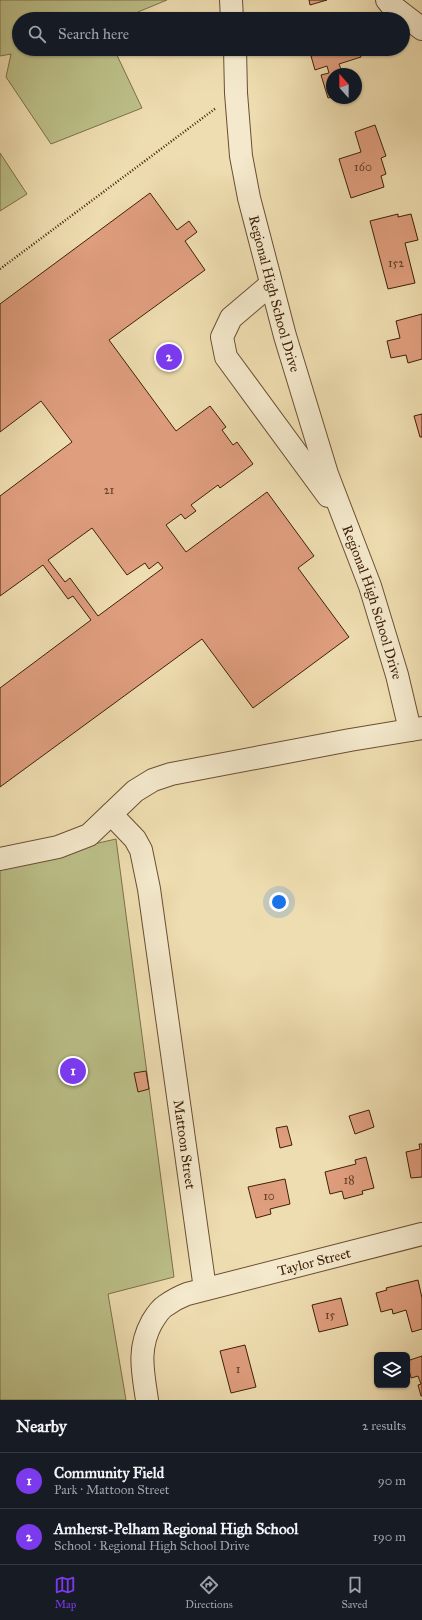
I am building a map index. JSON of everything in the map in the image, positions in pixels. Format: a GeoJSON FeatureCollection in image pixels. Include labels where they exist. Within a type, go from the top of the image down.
{"type":"FeatureCollection","features":[{"type":"Feature","properties":{"kind":"street"},"geometry":{"type":"LineString","coordinates":[[231,0],[232,12]]}},
{"type":"Feature","properties":{"kind":"street"},"geometry":{"type":"LineString","coordinates":[[387,0],[400,12]]}},
{"type":"Feature","properties":{"kind":"street"},"geometry":{"type":"LineString","coordinates":[[410,20],[422,29]]}},
{"type":"Feature","properties":{"kind":"street","name":"Regional High School Drive"},"geometry":{"type":"LineString","coordinates":[[0,859],[58,847],[89,835],[135,791],[153,780],[171,774],[416,729],[397,675],[370,586],[327,474],[285,336],[271,284],[247,191],[241,156],[236,93],[235,56]]}},
{"type":"Feature","properties":{"kind":"street"},"geometry":{"type":"LineString","coordinates":[[271,284],[231,318],[222,337],[226,357],[344,517]]}},
{"type":"Feature","properties":{"kind":"street","name":"Mattoon Street"},"geometry":{"type":"LineString","coordinates":[[111,814],[135,839],[141,850],[149,888],[205,1289]]}},
{"type":"Feature","properties":{"kind":"street","name":"Taylor Street"},"geometry":{"type":"LineString","coordinates":[[205,1289],[422,1234]]}},
{"type":"Feature","properties":{"kind":"street"},"geometry":{"type":"LineString","coordinates":[[147,1400],[141,1363],[142,1344],[147,1331],[164,1306],[187,1294],[205,1289]]}},
{"type":"Feature","properties":{"kind":"path"},"geometry":{"type":"LineString","coordinates":[[0,269],[236,93]]}},
{"type":"Feature","properties":{"kind":"green space"},"geometry":{"type":"Polygon","coordinates":[[[0,0],[167,0],[138,12],[12,12],[12,56],[117,56],[142,108],[51,144],[6,77],[11,54],[0,56],[0,0]]]}},
{"type":"Feature","properties":{"kind":"green space"},"geometry":{"type":"Polygon","coordinates":[[[0,153],[27,194],[0,211],[0,153]]]}},
{"type":"Feature","properties":{"kind":"green space"},"geometry":{"type":"Polygon","coordinates":[[[116,839],[174,1277],[108,1294],[126,1400],[0,1400],[0,865],[116,839]]]}},
{"type":"Feature","properties":{"kind":"building"},"geometry":{"type":"Polygon","coordinates":[[[309,0],[327,0],[310,5],[309,0]]]}},
{"type":"Feature","properties":{"kind":"building"},"geometry":{"type":"Polygon","coordinates":[[[311,56],[361,56],[339,64],[341,68],[328,68],[327,66],[315,70],[311,56]]]}},
{"type":"Feature","properties":{"kind":"building"},"geometry":{"type":"Polygon","coordinates":[[[326,74],[326,91],[321,75],[326,74]]]}},
{"type":"Feature","properties":{"kind":"building"},"geometry":{"type":"Polygon","coordinates":[[[375,125],[386,156],[381,158],[386,174],[381,176],[384,187],[351,198],[339,159],[361,152],[355,132],[375,125]]]}},
{"type":"Feature","properties":{"kind":"building"},"geometry":{"type":"Polygon","coordinates":[[[150,193],[177,230],[189,221],[197,232],[185,241],[205,270],[109,340],[176,431],[210,406],[226,427],[222,430],[233,445],[237,442],[253,464],[220,488],[218,485],[191,505],[196,511],[185,519],[181,514],[166,525],[186,552],[267,492],[314,556],[298,568],[349,637],[253,708],[202,639],[0,787],[0,688],[91,620],[73,596],[68,599],[43,565],[0,596],[0,496],[72,442],[41,401],[0,432],[0,304],[150,193]],[[92,528],[48,560],[65,582],[70,578],[98,616],[163,568],[158,562],[149,569],[145,563],[127,575],[92,528]]]}},
{"type":"Feature","properties":{"kind":"building"},"geometry":{"type":"Polygon","coordinates":[[[398,214],[398,217],[411,214],[418,240],[405,243],[415,283],[388,289],[370,221],[398,214]]]}},
{"type":"Feature","properties":{"kind":"building"},"geometry":{"type":"Polygon","coordinates":[[[422,314],[422,359],[408,363],[406,355],[391,358],[387,341],[400,338],[396,321],[422,314]]]}},
{"type":"Feature","properties":{"kind":"building"},"geometry":{"type":"Polygon","coordinates":[[[422,414],[422,437],[420,437],[414,416],[422,414]]]}},
{"type":"Feature","properties":{"kind":"building"},"geometry":{"type":"Polygon","coordinates":[[[146,1071],[149,1089],[138,1092],[134,1073],[146,1071]]]}},
{"type":"Feature","properties":{"kind":"building"},"geometry":{"type":"Polygon","coordinates":[[[369,1110],[374,1127],[355,1134],[349,1116],[369,1110]]]}},
{"type":"Feature","properties":{"kind":"building"},"geometry":{"type":"Polygon","coordinates":[[[287,1126],[292,1145],[280,1148],[276,1128],[287,1126]]]}},
{"type":"Feature","properties":{"kind":"building"},"geometry":{"type":"Polygon","coordinates":[[[419,1144],[422,1144],[422,1177],[411,1178],[406,1152],[420,1149],[419,1144]]]}},
{"type":"Feature","properties":{"kind":"building"},"geometry":{"type":"Polygon","coordinates":[[[366,1157],[374,1188],[362,1191],[363,1194],[344,1199],[342,1191],[330,1194],[325,1172],[356,1164],[355,1160],[366,1157]]]}},
{"type":"Feature","properties":{"kind":"building"},"geometry":{"type":"Polygon","coordinates":[[[285,1179],[290,1204],[270,1209],[271,1214],[256,1218],[248,1187],[285,1179]]]}},
{"type":"Feature","properties":{"kind":"building"},"geometry":{"type":"Polygon","coordinates":[[[418,1280],[422,1298],[422,1329],[412,1332],[406,1310],[393,1314],[392,1309],[381,1312],[376,1293],[387,1290],[386,1288],[418,1280]]]}},
{"type":"Feature","properties":{"kind":"building"},"geometry":{"type":"Polygon","coordinates":[[[341,1298],[348,1325],[319,1332],[312,1305],[341,1298]]]}},
{"type":"Feature","properties":{"kind":"building"},"geometry":{"type":"Polygon","coordinates":[[[245,1345],[256,1387],[231,1393],[220,1351],[245,1345]]]}},
{"type":"Feature","properties":{"kind":"building"},"geometry":{"type":"Polygon","coordinates":[[[422,1356],[422,1396],[418,1385],[421,1384],[418,1376],[411,1378],[410,1360],[422,1356]]]}},
{"type":"Feature","properties":{"kind":"place","name":"Amherst-Pelham Regional High School"},"geometry":{"type":"Point","coordinates":[169,357]}},
{"type":"Feature","properties":{"kind":"place","name":"Community Field"},"geometry":{"type":"Point","coordinates":[73,1071]}}]}
